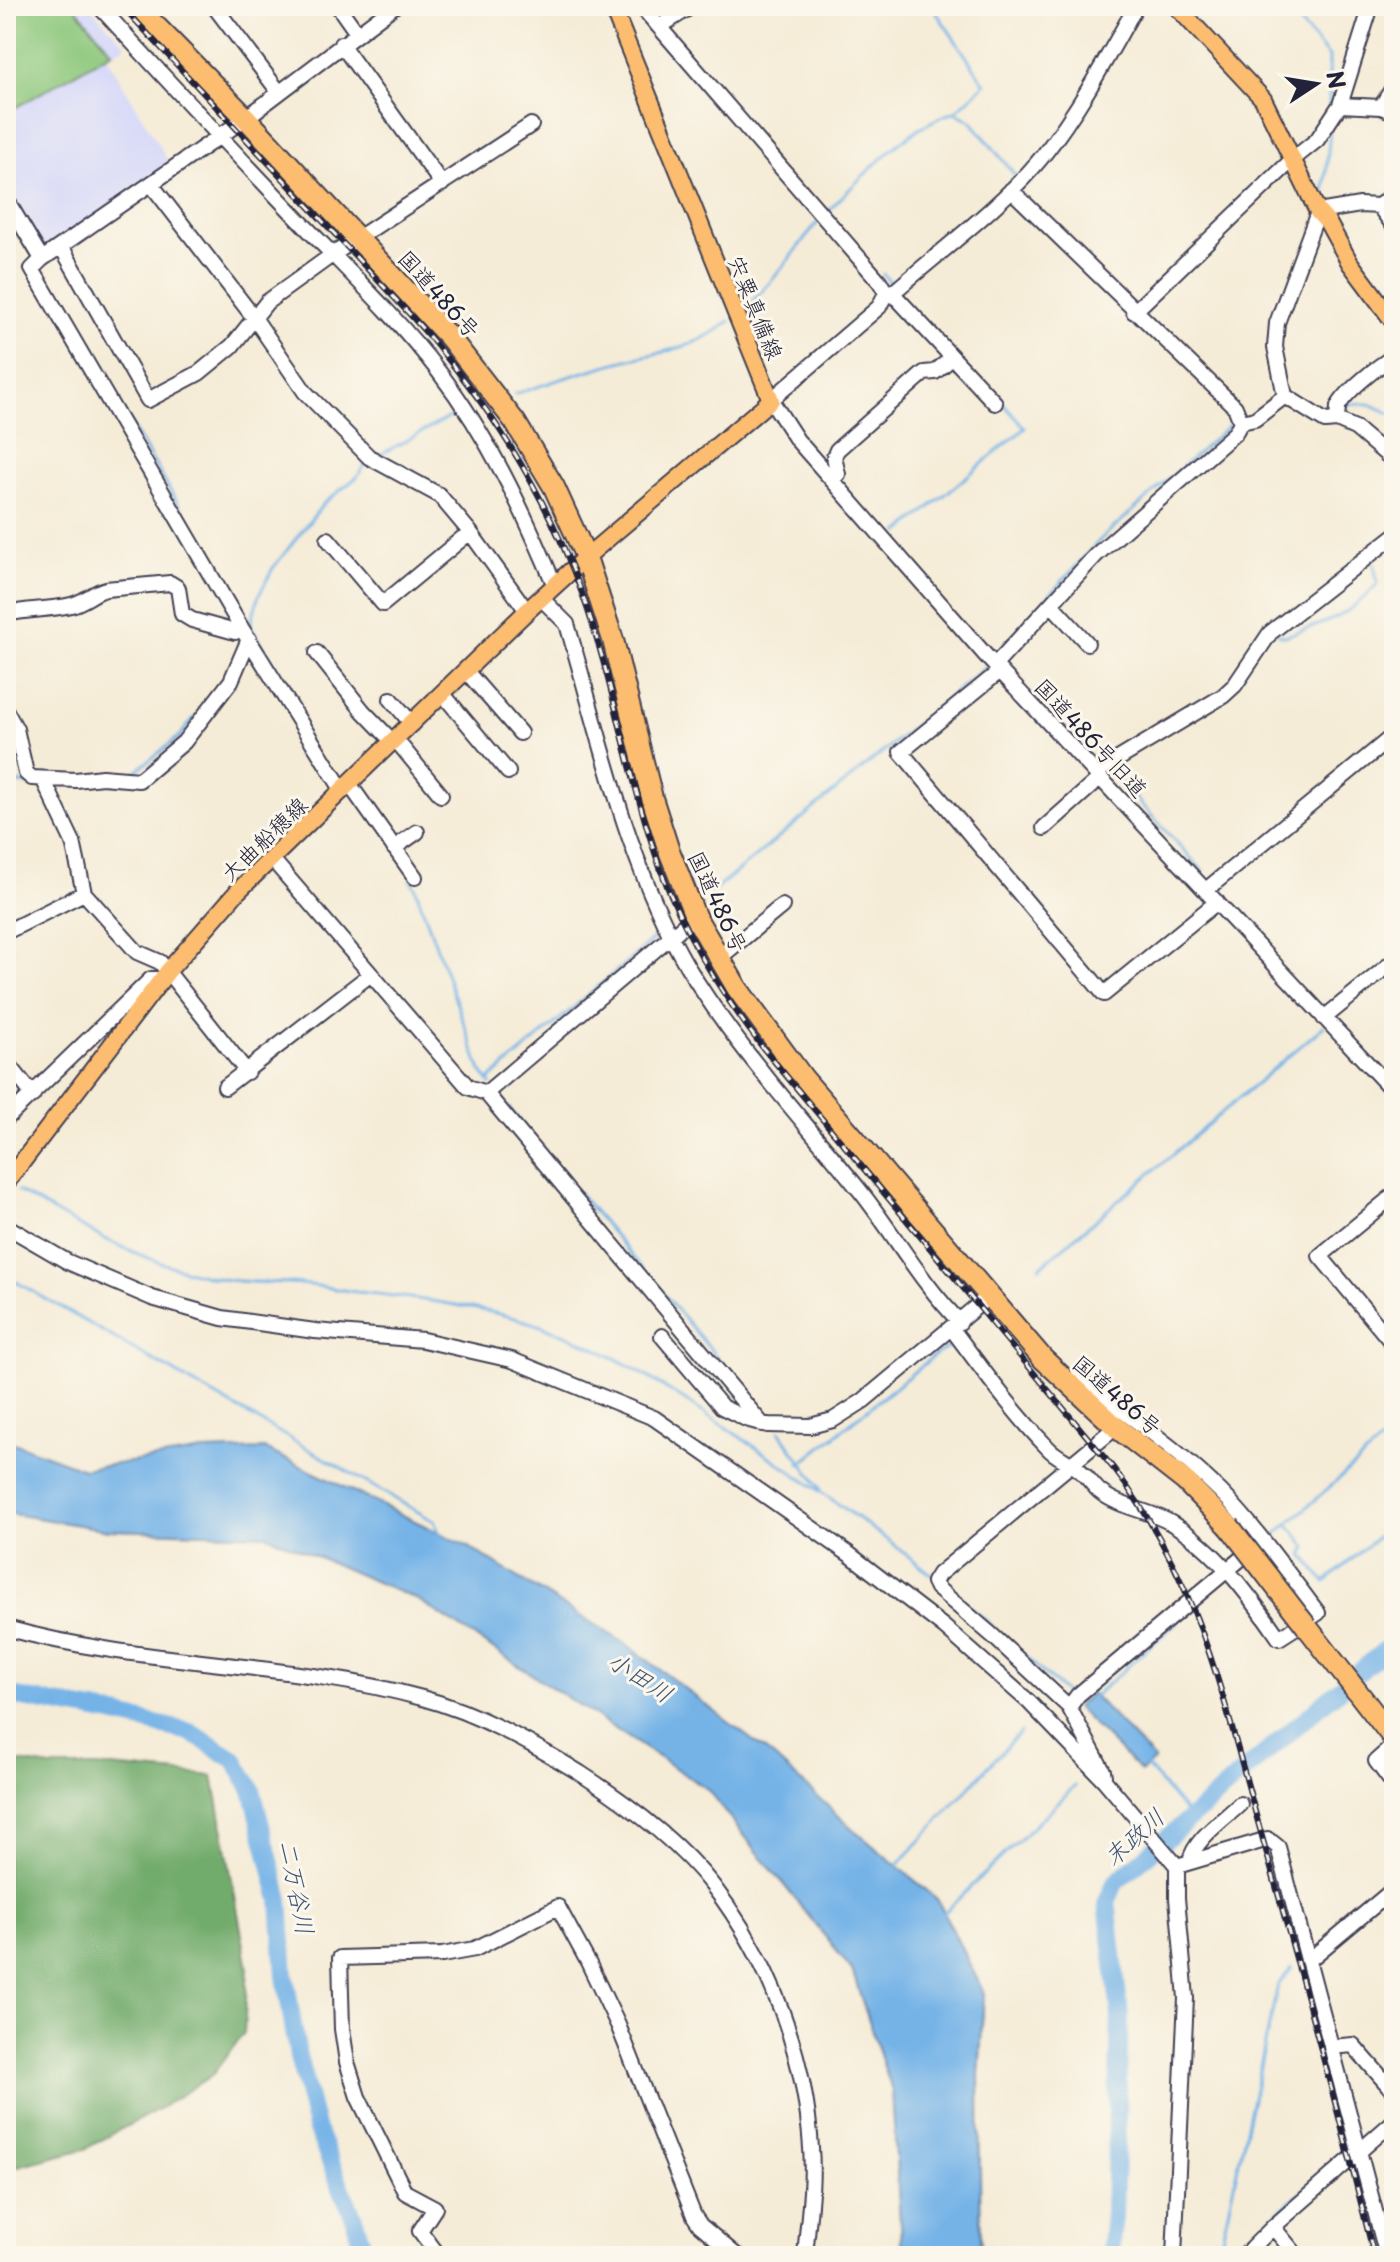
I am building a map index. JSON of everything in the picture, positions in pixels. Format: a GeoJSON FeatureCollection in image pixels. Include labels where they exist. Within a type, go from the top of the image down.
{"type":"FeatureCollection","features":[{"type":"Feature","properties":{"kind":"highway","name":"国道486号"},"geometry":{"type":"LineString","coordinates":[[136,6],[246,118],[450,338],[515,422],[554,487],[586,557],[613,640],[652,798],[678,878],[718,959],[803,1078],[1043,1359],[1116,1427],[1185,1481],[1229,1526],[1393,1740]]}},
{"type":"Feature","properties":{"kind":"main road","name":"宍粟真備線"},"geometry":{"type":"LineString","coordinates":[[612,6],[771,400]]}},
{"type":"Feature","properties":{"kind":"main road"},"geometry":{"type":"LineString","coordinates":[[1176,6],[1263,99],[1318,212],[1328,223],[1350,263],[1394,322]]}},
{"type":"Feature","properties":{"kind":"main road"},"geometry":{"type":"LineString","coordinates":[[586,557],[771,400]]}},
{"type":"Feature","properties":{"kind":"main road","name":"大曲船穂線"},"geometry":{"type":"LineString","coordinates":[[6,1183],[207,924],[442,693],[586,557]]}},
{"type":"Feature","properties":{"kind":"street"},"geometry":{"type":"LineString","coordinates":[[99,6],[371,295],[439,372],[485,439],[519,502],[555,586]]}},
{"type":"Feature","properties":{"kind":"street"},"geometry":{"type":"LineString","coordinates":[[214,6],[279,92]]}},
{"type":"Feature","properties":{"kind":"street"},"geometry":{"type":"LineString","coordinates":[[338,6],[357,33]]}},
{"type":"Feature","properties":{"kind":"street"},"geometry":{"type":"LineString","coordinates":[[394,6],[357,33],[344,48],[32,269],[245,634],[346,788],[415,877]]}},
{"type":"Feature","properties":{"kind":"street"},"geometry":{"type":"LineString","coordinates":[[641,6],[880,282],[886,293],[896,297],[995,403]]}},
{"type":"Feature","properties":{"kind":"street"},"geometry":{"type":"LineString","coordinates":[[659,27],[692,6]]}},
{"type":"Feature","properties":{"kind":"street"},"geometry":{"type":"LineString","coordinates":[[771,400],[879,307],[886,293],[896,290],[1011,190],[1040,159],[1083,101],[1136,6]]}},
{"type":"Feature","properties":{"kind":"street"},"geometry":{"type":"LineString","coordinates":[[1134,312],[1292,160],[1317,140],[1340,105],[1371,6]]}},
{"type":"Feature","properties":{"kind":"street"},"geometry":{"type":"LineString","coordinates":[[344,48],[442,184]]}},
{"type":"Feature","properties":{"kind":"street"},"geometry":{"type":"LineString","coordinates":[[1340,105],[1388,109],[1394,86]]}},
{"type":"Feature","properties":{"kind":"street"},"geometry":{"type":"LineString","coordinates":[[63,249],[148,400],[199,373],[232,346],[267,302],[332,255],[531,125]]}},
{"type":"Feature","properties":{"kind":"street"},"geometry":{"type":"LineString","coordinates":[[151,184],[255,319],[305,392],[371,459],[439,495],[527,611]]}},
{"type":"Feature","properties":{"kind":"street"},"geometry":{"type":"LineString","coordinates":[[1011,190],[1235,407],[1241,422]]}},
{"type":"Feature","properties":{"kind":"street"},"geometry":{"type":"LineString","coordinates":[[1394,193],[1379,206],[1360,205],[1318,212],[1277,323],[1275,347],[1285,396],[1325,421],[1337,420],[1364,434],[1394,461]]}},
{"type":"Feature","properties":{"kind":"street"},"geometry":{"type":"LineString","coordinates":[[6,199],[39,262]]}},
{"type":"Feature","properties":{"kind":"street"},"geometry":{"type":"LineString","coordinates":[[1379,206],[1394,226]]}},
{"type":"Feature","properties":{"kind":"street"},"geometry":{"type":"LineString","coordinates":[[1337,420],[1338,407],[1346,397],[1375,369],[1394,357]]}},
{"type":"Feature","properties":{"kind":"street"},"geometry":{"type":"LineString","coordinates":[[831,479],[838,474],[834,457],[837,450],[924,373],[935,372],[952,358]]}},
{"type":"Feature","properties":{"kind":"street"},"geometry":{"type":"LineString","coordinates":[[1217,902],[1104,994],[901,752],[998,668],[1051,604],[1123,528],[1235,433],[1241,422],[1255,419],[1285,396]]}},
{"type":"Feature","properties":{"kind":"street","name":"国道486号旧道"},"geometry":{"type":"LineString","coordinates":[[771,400],[787,427],[831,479],[998,668],[1394,1092]]}},
{"type":"Feature","properties":{"kind":"street"},"geometry":{"type":"LineString","coordinates":[[328,539],[383,604],[470,532]]}},
{"type":"Feature","properties":{"kind":"street"},"geometry":{"type":"LineString","coordinates":[[1044,828],[1098,775],[1223,696],[1235,685],[1270,633],[1394,536]]}},
{"type":"Feature","properties":{"kind":"street"},"geometry":{"type":"LineString","coordinates":[[6,614],[67,606],[86,601],[97,591],[106,589],[170,583],[178,588],[182,614],[192,620],[245,634]]}},
{"type":"Feature","properties":{"kind":"street"},"geometry":{"type":"LineString","coordinates":[[541,598],[567,624],[632,844],[671,935],[727,1028],[863,1195],[1013,1410],[1051,1451],[1101,1493],[1123,1505],[1159,1516],[1198,1543],[1226,1570],[1279,1638],[1318,1613],[1263,1541],[1223,1494],[1194,1467],[1113,1404],[1043,1359]]}},
{"type":"Feature","properties":{"kind":"street"},"geometry":{"type":"LineString","coordinates":[[1051,604],[1087,643]]}},
{"type":"Feature","properties":{"kind":"street"},"geometry":{"type":"LineString","coordinates":[[6,711],[16,729],[26,773],[32,778],[139,780],[184,742],[231,681],[245,634]]}},
{"type":"Feature","properties":{"kind":"street"},"geometry":{"type":"LineString","coordinates":[[317,653],[363,711],[441,795]]}},
{"type":"Feature","properties":{"kind":"street"},"geometry":{"type":"LineString","coordinates":[[466,671],[520,733]]}},
{"type":"Feature","properties":{"kind":"street"},"geometry":{"type":"LineString","coordinates":[[442,693],[508,772]]}},
{"type":"Feature","properties":{"kind":"street"},"geometry":{"type":"LineString","coordinates":[[391,699],[412,724]]}},
{"type":"Feature","properties":{"kind":"street"},"geometry":{"type":"LineString","coordinates":[[1206,890],[1394,735]]}},
{"type":"Feature","properties":{"kind":"street"},"geometry":{"type":"LineString","coordinates":[[43,779],[73,842],[84,893],[137,952],[160,962],[165,975],[247,1072]]}},
{"type":"Feature","properties":{"kind":"street"},"geometry":{"type":"LineString","coordinates":[[394,848],[417,832]]}},
{"type":"Feature","properties":{"kind":"street"},"geometry":{"type":"LineString","coordinates":[[272,859],[468,1087],[486,1093],[771,1426]]}},
{"type":"Feature","properties":{"kind":"street"},"geometry":{"type":"LineString","coordinates":[[7,927],[84,893]]}},
{"type":"Feature","properties":{"kind":"street"},"geometry":{"type":"LineString","coordinates":[[718,959],[782,906]]}},
{"type":"Feature","properties":{"kind":"street"},"geometry":{"type":"LineString","coordinates":[[486,1093],[695,916]]}},
{"type":"Feature","properties":{"kind":"street"},"geometry":{"type":"LineString","coordinates":[[1324,1018],[1394,961]]}},
{"type":"Feature","properties":{"kind":"street"},"geometry":{"type":"LineString","coordinates":[[225,1087],[371,974]]}},
{"type":"Feature","properties":{"kind":"street"},"geometry":{"type":"LineString","coordinates":[[6,1119],[151,979],[165,975]]}},
{"type":"Feature","properties":{"kind":"street"},"geometry":{"type":"LineString","coordinates":[[6,1061],[33,1095]]}},
{"type":"Feature","properties":{"kind":"street"},"geometry":{"type":"LineString","coordinates":[[1394,1195],[1320,1256],[1394,1345]]}},
{"type":"Feature","properties":{"kind":"street"},"geometry":{"type":"LineString","coordinates":[[6,1226],[68,1262],[152,1298],[222,1318],[315,1331],[423,1340],[512,1360],[654,1418],[763,1491],[944,1627],[1028,1701],[1179,1861],[1177,1898],[1186,1998],[1174,2256]]}},
{"type":"Feature","properties":{"kind":"street"},"geometry":{"type":"LineString","coordinates":[[662,1336],[722,1407],[746,1419],[771,1426],[810,1426],[842,1415],[863,1401],[989,1296]]}},
{"type":"Feature","properties":{"kind":"street"},"geometry":{"type":"LineString","coordinates":[[1104,1780],[1073,1702],[937,1588],[936,1578],[1116,1427]]}},
{"type":"Feature","properties":{"kind":"street"},"geometry":{"type":"LineString","coordinates":[[1073,1702],[1263,1541]]}},
{"type":"Feature","properties":{"kind":"street"},"geometry":{"type":"LineString","coordinates":[[6,1628],[104,1650],[358,1684],[423,1698],[478,1718],[543,1750],[620,1799],[712,1885],[753,1947],[782,2008],[796,2059],[812,2149],[805,2256]]}},
{"type":"Feature","properties":{"kind":"street"},"geometry":{"type":"LineString","coordinates":[[1393,1740],[1376,1761],[1394,1785]]}},
{"type":"Feature","properties":{"kind":"street"},"geometry":{"type":"LineString","coordinates":[[1179,1861],[1240,1804]]}},
{"type":"Feature","properties":{"kind":"street"},"geometry":{"type":"LineString","coordinates":[[1179,1861],[1268,1839],[1278,1847],[1387,2256]]}},
{"type":"Feature","properties":{"kind":"street"},"geometry":{"type":"LineString","coordinates":[[1308,1961],[1394,1889]]}},
{"type":"Feature","properties":{"kind":"street"},"geometry":{"type":"LineString","coordinates":[[439,2256],[420,2231],[435,2208],[405,2192],[358,2097],[347,2062],[342,2029],[340,1958],[442,1955],[475,1949],[558,1907],[618,2025],[694,2216],[700,2225],[737,2256]]}},
{"type":"Feature","properties":{"kind":"street"},"geometry":{"type":"LineString","coordinates":[[1331,2047],[1353,2045],[1394,2092]]}},
{"type":"Feature","properties":{"kind":"street"},"geometry":{"type":"LineString","coordinates":[[1244,2256],[1394,2121]]}},
{"type":"Feature","properties":{"kind":"street"},"geometry":{"type":"LineString","coordinates":[[1273,2227],[1297,2256]]}},
{"type":"Feature","properties":{"kind":"shaded area"},"geometry":{"type":"Polygon","coordinates":[[[6,6],[89,6],[126,45],[107,57],[168,161],[166,168],[44,253],[6,193],[6,6]]]}},
{"type":"Feature","properties":{"kind":"green space"},"geometry":{"type":"Polygon","coordinates":[[[6,6],[74,6],[112,52],[6,113],[6,6]]]}},
{"type":"Feature","properties":{"kind":"green space"},"geometry":{"type":"Polygon","coordinates":[[[6,1760],[51,1767],[111,1767],[213,1776],[248,1968],[244,2033],[212,2075],[162,2107],[85,2149],[6,2169],[6,1760]]]}},
{"type":"Feature","properties":{"kind":"green space"},"geometry":{"type":"Polygon","coordinates":[[[1273,2238],[1289,2256],[1252,2256],[1273,2238]]]}},
{"type":"Feature","properties":{"kind":"water","name":"小田川"},"geometry":{"type":"Polygon","coordinates":[[[6,1440],[84,1469],[203,1451],[265,1449],[467,1546],[629,1646],[773,1756],[853,1829],[937,1899],[984,1993],[979,2076],[981,2256],[902,2256],[892,2091],[852,1970],[707,1789],[418,1600],[267,1535],[108,1530],[6,1513],[6,1440]]]}},
{"type":"Feature","properties":{"kind":"water"},"geometry":{"type":"Polygon","coordinates":[[[1394,1508],[1394,1549],[1383,1538],[1384,1532],[1378,1525],[1394,1508]]]}},
{"type":"Feature","properties":{"kind":"water"},"geometry":{"type":"Polygon","coordinates":[[[1091,1693],[1155,1760],[1141,1772],[1076,1707],[1091,1693]]]}},
{"type":"Feature","properties":{"kind":"waterway"},"geometry":{"type":"LineString","coordinates":[[377,27],[407,6]]}},
{"type":"Feature","properties":{"kind":"waterway"},"geometry":{"type":"LineString","coordinates":[[932,6],[985,84],[955,112]]}},
{"type":"Feature","properties":{"kind":"waterway"},"geometry":{"type":"LineString","coordinates":[[1193,16],[1224,6]]}},
{"type":"Feature","properties":{"kind":"waterway"},"geometry":{"type":"LineString","coordinates":[[1286,6],[1329,57],[1329,110]]}},
{"type":"Feature","properties":{"kind":"waterway"},"geometry":{"type":"LineString","coordinates":[[266,113],[288,95]]}},
{"type":"Feature","properties":{"kind":"waterway"},"geometry":{"type":"LineString","coordinates":[[827,212],[903,140],[920,128],[955,112],[971,121],[1015,175]]}},
{"type":"Feature","properties":{"kind":"waterway"},"geometry":{"type":"LineString","coordinates":[[1323,206],[1330,130]]}},
{"type":"Feature","properties":{"kind":"waterway"},"geometry":{"type":"LineString","coordinates":[[187,167],[218,147]]}},
{"type":"Feature","properties":{"kind":"waterway"},"geometry":{"type":"LineString","coordinates":[[742,310],[773,279],[819,221]]}},
{"type":"Feature","properties":{"kind":"waterway"},"geometry":{"type":"LineString","coordinates":[[883,274],[891,283]]}},
{"type":"Feature","properties":{"kind":"waterway"},"geometry":{"type":"LineString","coordinates":[[1297,290],[1302,274]]}},
{"type":"Feature","properties":{"kind":"waterway"},"geometry":{"type":"LineString","coordinates":[[44,276],[111,391]]}},
{"type":"Feature","properties":{"kind":"waterway"},"geometry":{"type":"LineString","coordinates":[[515,394],[599,367],[681,347],[705,338],[730,321]]}},
{"type":"Feature","properties":{"kind":"waterway"},"geometry":{"type":"LineString","coordinates":[[899,533],[1025,428],[1001,401]]}},
{"type":"Feature","properties":{"kind":"waterway"},"geometry":{"type":"LineString","coordinates":[[1345,407],[1348,404],[1370,404],[1394,415]]}},
{"type":"Feature","properties":{"kind":"waterway"},"geometry":{"type":"LineString","coordinates":[[123,411],[284,683]]}},
{"type":"Feature","properties":{"kind":"waterway"},"geometry":{"type":"LineString","coordinates":[[376,457],[457,413]]}},
{"type":"Feature","properties":{"kind":"waterway"},"geometry":{"type":"LineString","coordinates":[[1002,647],[1101,539],[1230,425]]}},
{"type":"Feature","properties":{"kind":"waterway"},"geometry":{"type":"LineString","coordinates":[[250,626],[259,595],[273,568],[324,503],[357,477],[366,463]]}},
{"type":"Feature","properties":{"kind":"waterway"},"geometry":{"type":"LineString","coordinates":[[1278,634],[1285,636],[1326,622],[1356,605],[1378,583],[1373,561]]}},
{"type":"Feature","properties":{"kind":"waterway"},"geometry":{"type":"LineString","coordinates":[[711,893],[986,667]]}},
{"type":"Feature","properties":{"kind":"waterway"},"geometry":{"type":"LineString","coordinates":[[132,774],[179,737],[194,718]]}},
{"type":"Feature","properties":{"kind":"waterway"},"geometry":{"type":"LineString","coordinates":[[1110,771],[1203,871]]}},
{"type":"Feature","properties":{"kind":"waterway"},"geometry":{"type":"LineString","coordinates":[[6,782],[31,784]]}},
{"type":"Feature","properties":{"kind":"waterway"},"geometry":{"type":"LineString","coordinates":[[410,880],[481,1071],[491,1084]]}},
{"type":"Feature","properties":{"kind":"waterway"},"geometry":{"type":"LineString","coordinates":[[488,1081],[655,938]]}},
{"type":"Feature","properties":{"kind":"waterway"},"geometry":{"type":"LineString","coordinates":[[1372,988],[1394,970]]}},
{"type":"Feature","properties":{"kind":"waterway"},"geometry":{"type":"LineString","coordinates":[[1040,1267],[1324,1026]]}},
{"type":"Feature","properties":{"kind":"waterway"},"geometry":{"type":"LineString","coordinates":[[495,1091],[547,1156]]}},
{"type":"Feature","properties":{"kind":"waterway"},"geometry":{"type":"LineString","coordinates":[[18,1191],[135,1253],[211,1277],[304,1284],[458,1305],[522,1320],[581,1342],[636,1370],[714,1420],[838,1504],[932,1575]]}},
{"type":"Feature","properties":{"kind":"waterway"},"geometry":{"type":"LineString","coordinates":[[578,1192],[769,1419]]}},
{"type":"Feature","properties":{"kind":"waterway"},"geometry":{"type":"LineString","coordinates":[[6,1276],[434,1521],[440,1535]]}},
{"type":"Feature","properties":{"kind":"waterway"},"geometry":{"type":"LineString","coordinates":[[800,1464],[935,1355],[957,1342]]}},
{"type":"Feature","properties":{"kind":"waterway"},"geometry":{"type":"LineString","coordinates":[[1272,1538],[1394,1430]]}},
{"type":"Feature","properties":{"kind":"waterway"},"geometry":{"type":"LineString","coordinates":[[779,1431],[821,1489]]}},
{"type":"Feature","properties":{"kind":"waterway"},"geometry":{"type":"LineString","coordinates":[[1288,1524],[1307,1547],[1303,1555],[1325,1582],[1386,1530]]}},
{"type":"Feature","properties":{"kind":"waterway"},"geometry":{"type":"LineString","coordinates":[[944,1585],[993,1627]]}},
{"type":"Feature","properties":{"kind":"waterway"},"geometry":{"type":"LineString","coordinates":[[1091,1699],[1193,1608]]}},
{"type":"Feature","properties":{"kind":"waterway"},"geometry":{"type":"LineString","coordinates":[[1007,1640],[1070,1697]]}},
{"type":"Feature","properties":{"kind":"waterway","name":"末政川"},"geometry":{"type":"LineString","coordinates":[[1110,2256],[1120,2016],[1107,1902],[1115,1883],[1394,1642]]}},
{"type":"Feature","properties":{"kind":"waterway","name":"二万谷川"},"geometry":{"type":"LineString","coordinates":[[6,1695],[190,1732],[235,1760],[252,1790],[280,1900],[285,1976],[298,2056],[316,2127],[366,2256]]}},
{"type":"Feature","properties":{"kind":"waterway"},"geometry":{"type":"LineString","coordinates":[[895,1868],[1020,1732]]}},
{"type":"Feature","properties":{"kind":"waterway"},"geometry":{"type":"LineString","coordinates":[[1147,1766],[1190,1818]]}},
{"type":"Feature","properties":{"kind":"waterway"},"geometry":{"type":"LineString","coordinates":[[943,1914],[1075,1786]]}},
{"type":"Feature","properties":{"kind":"waterway"},"geometry":{"type":"LineString","coordinates":[[1218,2256],[1278,1985],[1292,1968]]}},
{"type":"Feature","properties":{"kind":"waterway"},"geometry":{"type":"LineString","coordinates":[[1229,2256],[1343,2155]]}},
{"type":"Feature","properties":{"kind":"railway"},"geometry":{"type":"LineString","coordinates":[[122,6],[414,319],[491,416],[532,484],[568,557],[593,627],[643,816],[662,874],[699,952],[763,1048],[1114,1469],[1166,1550],[1203,1634],[1231,1723],[1374,2256]]}}]}
